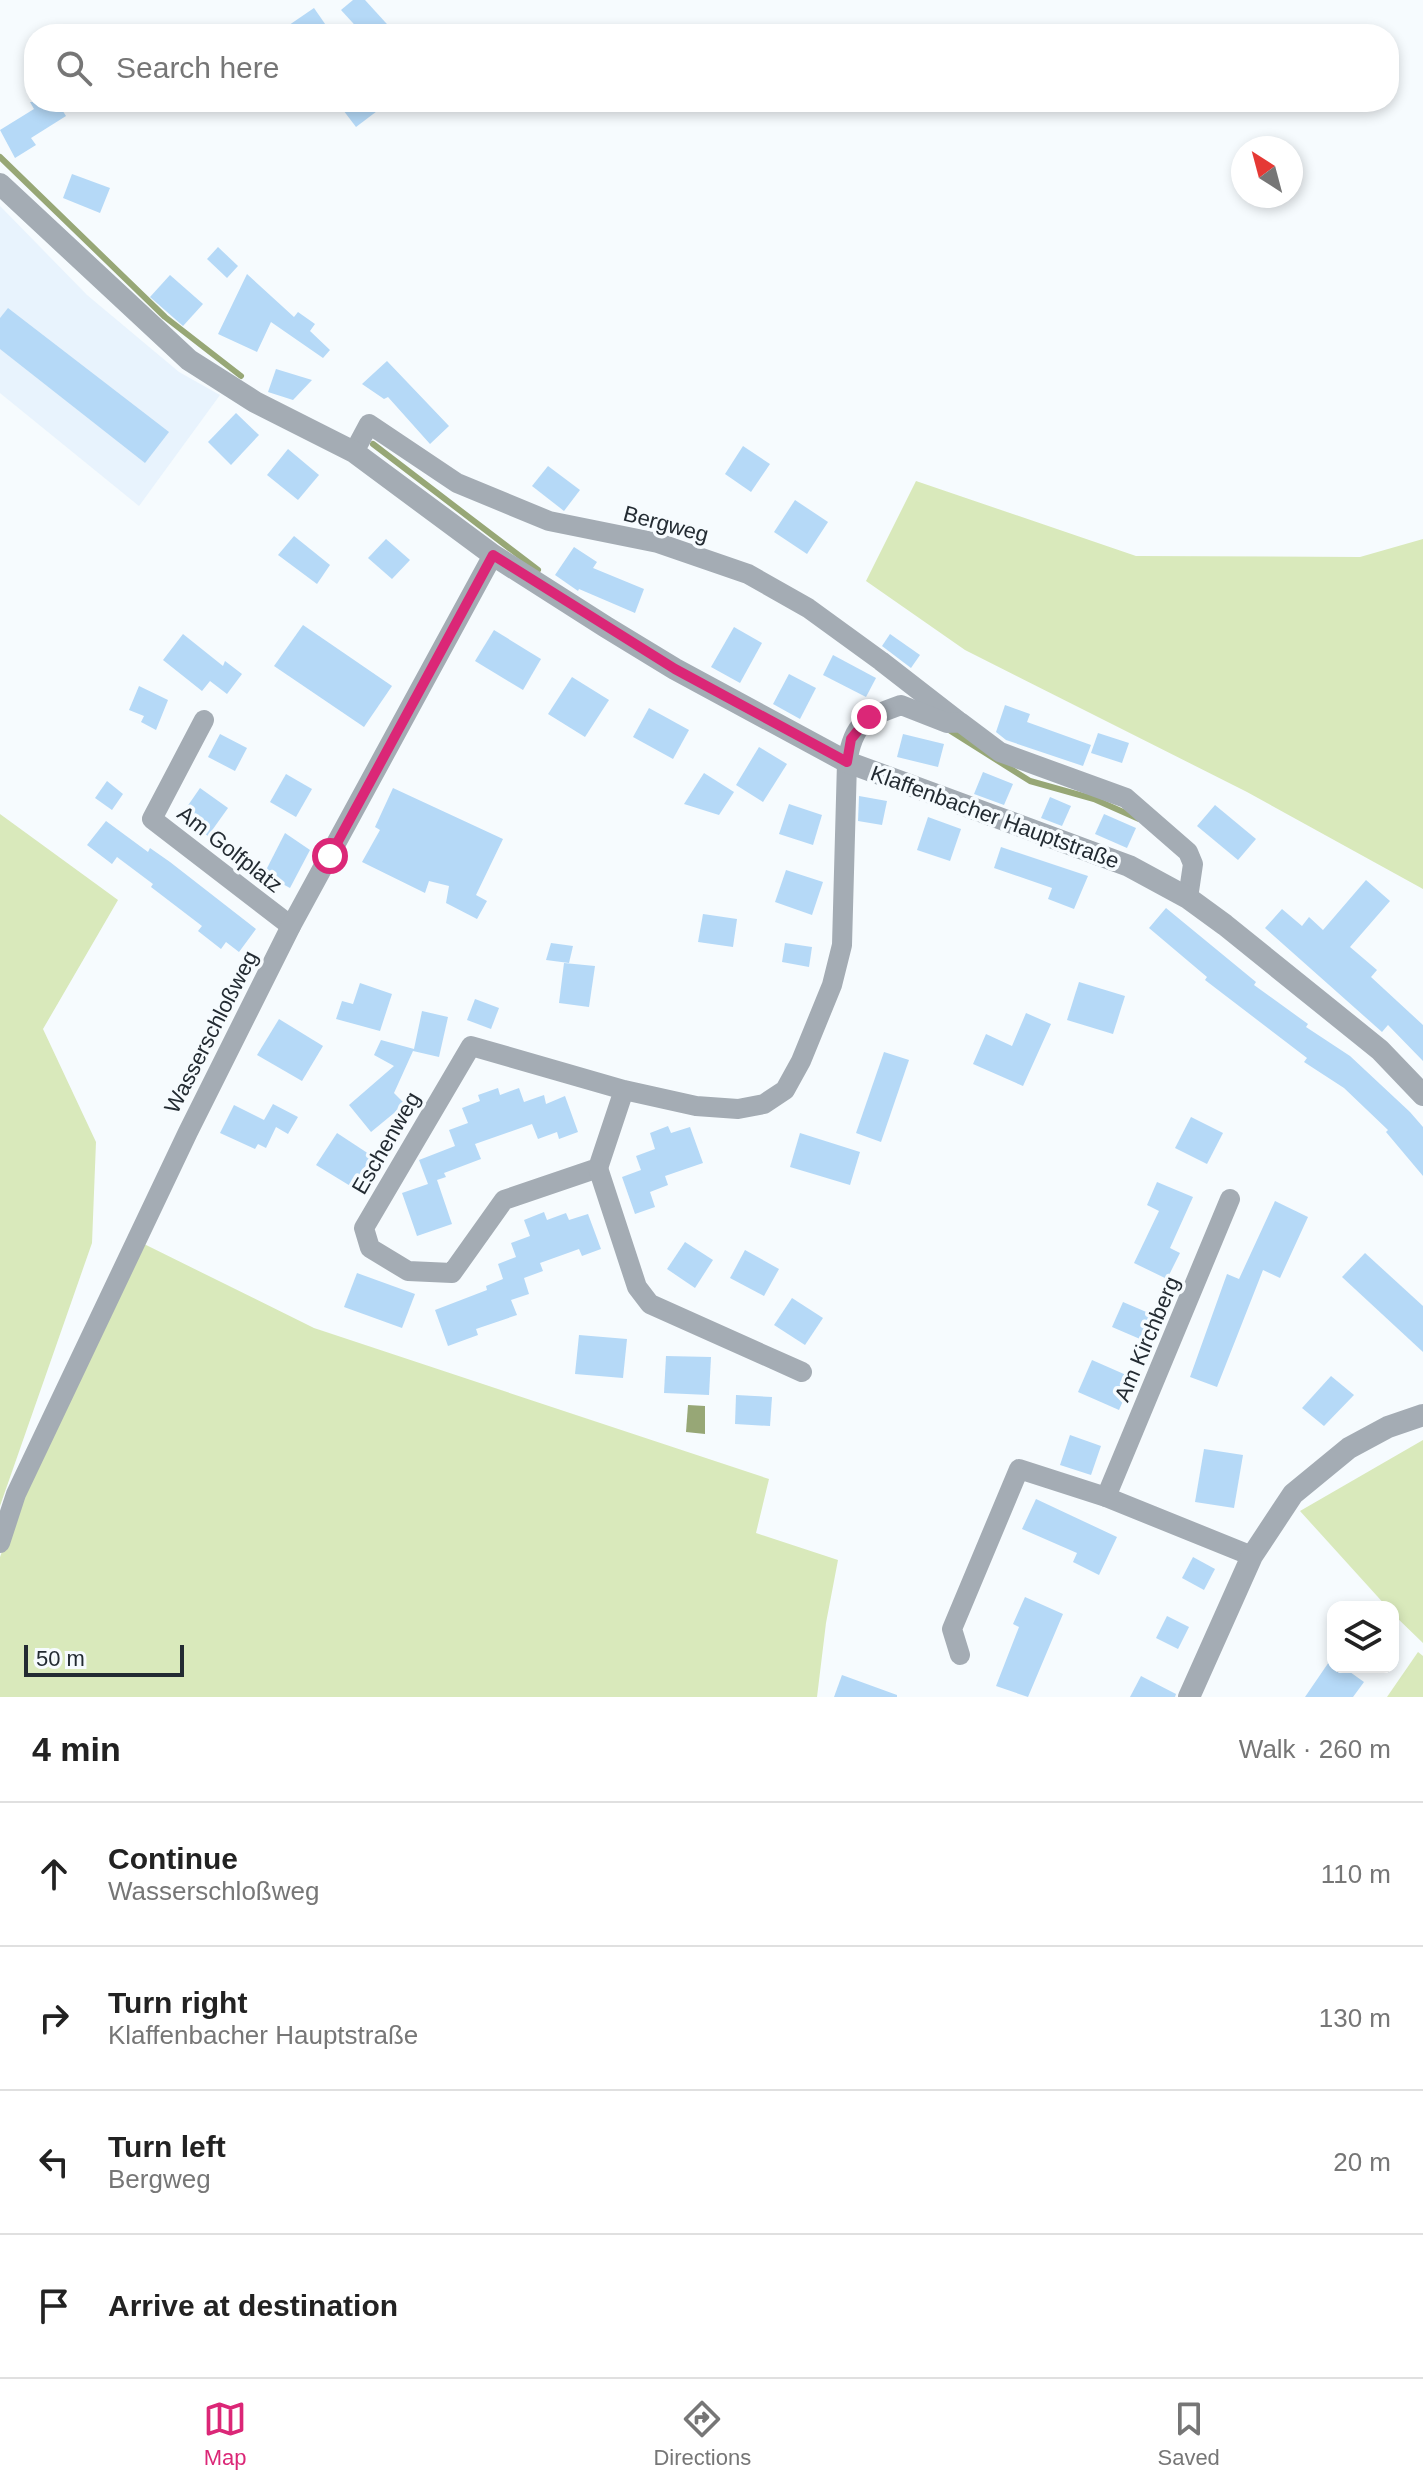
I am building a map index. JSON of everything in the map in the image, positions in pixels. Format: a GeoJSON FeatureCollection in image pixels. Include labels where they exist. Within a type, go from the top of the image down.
{"type":"FeatureCollection","features":[{"type":"Feature","properties":{"kind":"street","name":"Klaffenbacher Hauptstraße"},"geometry":{"type":"LineString","coordinates":[[0,184],[189,360],[255,402],[354,452],[493,555],[675,669],[847,762],[1129,866],[1188,898],[1380,1050],[1423,1095]]}},
{"type":"Feature","properties":{"kind":"street","name":"Bergweg"},"geometry":{"type":"LineString","coordinates":[[354,452],[369,424],[457,483],[549,521],[658,543],[748,574],[808,608],[1000,752],[1126,798],[1188,852],[1193,864],[1188,898]]}},
{"type":"Feature","properties":{"kind":"street","name":"Wasserschloßweg"},"geometry":{"type":"LineString","coordinates":[[0,1543],[16,1494],[188,1132],[291,926],[493,555]]}},
{"type":"Feature","properties":{"kind":"street","name":"Bergweg"},"geometry":{"type":"LineString","coordinates":[[847,762],[851,739],[869,717],[901,705],[947,723],[960,722]]}},
{"type":"Feature","properties":{"kind":"street","name":"Am Golfplatz"},"geometry":{"type":"LineString","coordinates":[[204,720],[152,819],[291,926]]}},
{"type":"Feature","properties":{"kind":"street","name":"Eschenweg"},"geometry":{"type":"LineString","coordinates":[[598,1168],[504,1200],[452,1273],[408,1271],[370,1248],[364,1228],[471,1046],[624,1090],[696,1106],[738,1109],[764,1104],[785,1090],[801,1061],[832,985],[842,945],[847,762]]}},
{"type":"Feature","properties":{"kind":"street"},"geometry":{"type":"LineString","coordinates":[[624,1090],[598,1168],[637,1287],[650,1304],[802,1372]]}},
{"type":"Feature","properties":{"kind":"street","name":"Am Kirchberg"},"geometry":{"type":"LineString","coordinates":[[1106,1497],[1230,1199]]}},
{"type":"Feature","properties":{"kind":"street"},"geometry":{"type":"LineString","coordinates":[[1189,1697],[1252,1556],[1293,1494],[1349,1448],[1388,1427],[1423,1415]]}},
{"type":"Feature","properties":{"kind":"street"},"geometry":{"type":"LineString","coordinates":[[960,1655],[952,1629],[1019,1469],[1106,1497],[1252,1556]]}},
{"type":"Feature","properties":{"kind":"shaded area"},"geometry":{"type":"Polygon","coordinates":[[[0,206],[87,295],[179,372],[220,395],[139,506],[0,393],[0,206]]]}},
{"type":"Feature","properties":{"kind":"shaded area"},"geometry":{"type":"Polygon","coordinates":[[[916,481],[1136,556],[1360,557],[1423,539],[1423,889],[1247,792],[965,650],[866,581],[916,481]]]}},
{"type":"Feature","properties":{"kind":"shaded area"},"geometry":{"type":"Polygon","coordinates":[[[0,814],[118,900],[43,1029],[96,1142],[92,1243],[0,1506],[0,814]]]}},
{"type":"Feature","properties":{"kind":"shaded area"},"geometry":{"type":"Polygon","coordinates":[[[138,1241],[314,1328],[769,1479],[756,1533],[838,1560],[817,1697],[0,1697],[0,1557],[44,1434],[138,1241]]]}},
{"type":"Feature","properties":{"kind":"shaded area"},"geometry":{"type":"Polygon","coordinates":[[[688,1405],[705,1406],[705,1434],[686,1432],[688,1405]]]}},
{"type":"Feature","properties":{"kind":"shaded area"},"geometry":{"type":"Polygon","coordinates":[[[1423,1440],[1423,1643],[1399,1620],[1399,1601],[1382,1601],[1300,1511],[1423,1440]]]}},
{"type":"Feature","properties":{"kind":"shaded area"},"geometry":{"type":"Polygon","coordinates":[[[1418,1652],[1423,1656],[1423,1697],[1387,1697],[1418,1652]]]}},
{"type":"Feature","properties":{"kind":"building"},"geometry":{"type":"Polygon","coordinates":[[[353,0],[365,0],[387,24],[354,24],[341,10],[353,0]]]}},
{"type":"Feature","properties":{"kind":"building"},"geometry":{"type":"Polygon","coordinates":[[[314,8],[325,24],[291,24],[314,8]]]}},
{"type":"Feature","properties":{"kind":"building"},"geometry":{"type":"Polygon","coordinates":[[[29,112],[63,112],[66,116],[31,138],[36,145],[15,158],[0,130],[29,112]]]}},
{"type":"Feature","properties":{"kind":"building"},"geometry":{"type":"Polygon","coordinates":[[[345,112],[376,112],[356,127],[345,112]]]}},
{"type":"Feature","properties":{"kind":"building"},"geometry":{"type":"Polygon","coordinates":[[[72,174],[110,188],[100,213],[63,198],[72,174]]]}},
{"type":"Feature","properties":{"kind":"building"},"geometry":{"type":"Polygon","coordinates":[[[218,247],[238,266],[227,278],[207,259],[218,247]]]}},
{"type":"Feature","properties":{"kind":"building"},"geometry":{"type":"Polygon","coordinates":[[[247,274],[294,317],[298,312],[315,324],[310,331],[330,350],[323,358],[271,322],[257,352],[218,334],[247,274]]]}},
{"type":"Feature","properties":{"kind":"building"},"geometry":{"type":"Polygon","coordinates":[[[170,275],[203,304],[183,326],[150,297],[170,275]]]}},
{"type":"Feature","properties":{"kind":"building"},"geometry":{"type":"Polygon","coordinates":[[[8,308],[169,432],[145,463],[0,349],[0,318],[8,308]]]}},
{"type":"Feature","properties":{"kind":"building"},"geometry":{"type":"Polygon","coordinates":[[[387,361],[449,426],[430,444],[388,397],[384,399],[362,384],[387,361]]]}},
{"type":"Feature","properties":{"kind":"building"},"geometry":{"type":"Polygon","coordinates":[[[276,369],[312,380],[293,400],[268,392],[276,369]]]}},
{"type":"Feature","properties":{"kind":"building"},"geometry":{"type":"Polygon","coordinates":[[[236,413],[259,435],[231,465],[208,442],[236,413]]]}},
{"type":"Feature","properties":{"kind":"building"},"geometry":{"type":"Polygon","coordinates":[[[743,446],[770,464],[751,492],[725,474],[743,446]]]}},
{"type":"Feature","properties":{"kind":"building"},"geometry":{"type":"Polygon","coordinates":[[[288,449],[319,475],[298,500],[267,475],[288,449]]]}},
{"type":"Feature","properties":{"kind":"building"},"geometry":{"type":"Polygon","coordinates":[[[548,466],[580,490],[564,511],[532,486],[548,466]]]}},
{"type":"Feature","properties":{"kind":"building"},"geometry":{"type":"Polygon","coordinates":[[[795,500],[828,522],[807,554],[774,532],[795,500]]]}},
{"type":"Feature","properties":{"kind":"building"},"geometry":{"type":"Polygon","coordinates":[[[294,536],[330,565],[317,584],[278,555],[294,536]]]}},
{"type":"Feature","properties":{"kind":"building"},"geometry":{"type":"Polygon","coordinates":[[[386,539],[410,560],[392,579],[368,558],[386,539]]]}},
{"type":"Feature","properties":{"kind":"building"},"geometry":{"type":"Polygon","coordinates":[[[574,547],[597,562],[593,568],[644,589],[635,613],[578,591],[555,575],[574,547]]]}},
{"type":"Feature","properties":{"kind":"building"},"geometry":{"type":"Polygon","coordinates":[[[303,625],[392,686],[364,727],[274,666],[303,625]]]}},
{"type":"Feature","properties":{"kind":"building"},"geometry":{"type":"Polygon","coordinates":[[[734,627],[762,643],[740,683],[711,667],[734,627]]]}},
{"type":"Feature","properties":{"kind":"building"},"geometry":{"type":"Polygon","coordinates":[[[494,630],[541,659],[523,690],[475,661],[494,630]]]}},
{"type":"Feature","properties":{"kind":"building"},"geometry":{"type":"Polygon","coordinates":[[[183,634],[223,666],[225,661],[242,674],[227,694],[210,681],[202,691],[163,660],[183,634]]]}},
{"type":"Feature","properties":{"kind":"building"},"geometry":{"type":"Polygon","coordinates":[[[890,634],[920,655],[911,668],[882,646],[890,634]]]}},
{"type":"Feature","properties":{"kind":"building"},"geometry":{"type":"Polygon","coordinates":[[[833,655],[876,678],[866,697],[823,675],[833,655]]]}},
{"type":"Feature","properties":{"kind":"building"},"geometry":{"type":"Polygon","coordinates":[[[789,674],[816,688],[800,719],[773,704],[789,674]]]}},
{"type":"Feature","properties":{"kind":"building"},"geometry":{"type":"Polygon","coordinates":[[[572,677],[609,700],[585,737],[548,714],[572,677]]]}},
{"type":"Feature","properties":{"kind":"building"},"geometry":{"type":"Polygon","coordinates":[[[139,686],[168,700],[156,730],[141,722],[144,716],[129,710],[139,686]]]}},
{"type":"Feature","properties":{"kind":"building"},"geometry":{"type":"Polygon","coordinates":[[[1005,705],[1030,714],[1027,722],[1091,745],[1083,766],[1006,740],[996,732],[1005,705]]]}},
{"type":"Feature","properties":{"kind":"building"},"geometry":{"type":"Polygon","coordinates":[[[649,708],[689,730],[673,759],[633,737],[649,708]]]}},
{"type":"Feature","properties":{"kind":"building"},"geometry":{"type":"Polygon","coordinates":[[[1098,733],[1129,743],[1122,763],[1091,753],[1098,733]]]}},
{"type":"Feature","properties":{"kind":"building"},"geometry":{"type":"Polygon","coordinates":[[[220,734],[247,748],[235,771],[208,757],[220,734]]]}},
{"type":"Feature","properties":{"kind":"building"},"geometry":{"type":"Polygon","coordinates":[[[903,734],[944,744],[938,767],[897,757],[903,734]]]}},
{"type":"Feature","properties":{"kind":"building"},"geometry":{"type":"Polygon","coordinates":[[[759,747],[787,764],[763,802],[736,785],[759,747]]]}},
{"type":"Feature","properties":{"kind":"building"},"geometry":{"type":"Polygon","coordinates":[[[983,772],[1013,784],[1004,805],[974,794],[983,772]]]}},
{"type":"Feature","properties":{"kind":"building"},"geometry":{"type":"Polygon","coordinates":[[[704,773],[734,792],[719,815],[684,804],[704,773]]]}},
{"type":"Feature","properties":{"kind":"building"},"geometry":{"type":"Polygon","coordinates":[[[286,774],[312,789],[296,817],[270,802],[286,774]]]}},
{"type":"Feature","properties":{"kind":"building"},"geometry":{"type":"Polygon","coordinates":[[[107,781],[123,794],[112,810],[95,798],[107,781]]]}},
{"type":"Feature","properties":{"kind":"building"},"geometry":{"type":"Polygon","coordinates":[[[200,788],[228,808],[208,836],[180,817],[200,788]]]}},
{"type":"Feature","properties":{"kind":"building"},"geometry":{"type":"Polygon","coordinates":[[[393,788],[503,839],[476,895],[487,901],[477,919],[446,903],[449,886],[429,881],[425,893],[362,862],[380,830],[375,827],[393,788]]]}},
{"type":"Feature","properties":{"kind":"building"},"geometry":{"type":"Polygon","coordinates":[[[859,796],[887,801],[882,825],[858,821],[859,796]]]}},
{"type":"Feature","properties":{"kind":"building"},"geometry":{"type":"Polygon","coordinates":[[[1050,797],[1071,806],[1062,826],[1041,818],[1050,797]]]}},
{"type":"Feature","properties":{"kind":"building"},"geometry":{"type":"Polygon","coordinates":[[[789,804],[822,815],[813,845],[779,834],[789,804]]]}},
{"type":"Feature","properties":{"kind":"building"},"geometry":{"type":"Polygon","coordinates":[[[1215,805],[1256,839],[1238,860],[1197,826],[1215,805]]]}},
{"type":"Feature","properties":{"kind":"building"},"geometry":{"type":"Polygon","coordinates":[[[1104,814],[1136,828],[1127,848],[1095,834],[1104,814]]]}},
{"type":"Feature","properties":{"kind":"building"},"geometry":{"type":"Polygon","coordinates":[[[928,817],[961,829],[950,861],[917,850],[928,817]]]}},
{"type":"Feature","properties":{"kind":"building"},"geometry":{"type":"Polygon","coordinates":[[[106,821],[148,852],[150,848],[170,862],[256,929],[239,952],[226,942],[221,949],[198,931],[202,926],[151,887],[153,884],[117,857],[112,864],[87,845],[106,821]]]}},
{"type":"Feature","properties":{"kind":"building"},"geometry":{"type":"Polygon","coordinates":[[[285,833],[310,850],[290,888],[264,874],[285,833]]]}},
{"type":"Feature","properties":{"kind":"building"},"geometry":{"type":"Polygon","coordinates":[[[1001,847],[1088,876],[1074,909],[1048,899],[1052,888],[994,868],[1001,847]]]}},
{"type":"Feature","properties":{"kind":"building"},"geometry":{"type":"Polygon","coordinates":[[[786,870],[823,882],[812,915],[775,902],[786,870]]]}},
{"type":"Feature","properties":{"kind":"building"},"geometry":{"type":"Polygon","coordinates":[[[1366,880],[1390,901],[1350,947],[1377,970],[1371,977],[1423,1025],[1423,1061],[1388,1025],[1382,1032],[1265,928],[1282,909],[1302,926],[1309,917],[1323,930],[1366,880]]]}},
{"type":"Feature","properties":{"kind":"building"},"geometry":{"type":"Polygon","coordinates":[[[1166,908],[1256,982],[1254,985],[1308,1024],[1306,1027],[1350,1056],[1410,1112],[1423,1127],[1423,1176],[1386,1132],[1388,1130],[1344,1088],[1304,1062],[1307,1058],[1205,980],[1207,977],[1149,928],[1166,908]]]}},
{"type":"Feature","properties":{"kind":"building"},"geometry":{"type":"Polygon","coordinates":[[[703,914],[737,919],[733,947],[698,942],[703,914]]]}},
{"type":"Feature","properties":{"kind":"building"},"geometry":{"type":"Polygon","coordinates":[[[551,943],[573,946],[569,963],[546,960],[551,943]]]}},
{"type":"Feature","properties":{"kind":"building"},"geometry":{"type":"Polygon","coordinates":[[[785,943],[812,947],[809,967],[782,962],[785,943]]]}},
{"type":"Feature","properties":{"kind":"building"},"geometry":{"type":"Polygon","coordinates":[[[564,963],[595,966],[589,1007],[559,1003],[564,963]]]}},
{"type":"Feature","properties":{"kind":"building"},"geometry":{"type":"Polygon","coordinates":[[[1079,982],[1125,996],[1113,1034],[1067,1020],[1079,982]]]}},
{"type":"Feature","properties":{"kind":"building"},"geometry":{"type":"Polygon","coordinates":[[[360,983],[392,994],[380,1031],[336,1019],[342,1001],[353,1004],[360,983]]]}},
{"type":"Feature","properties":{"kind":"building"},"geometry":{"type":"Polygon","coordinates":[[[475,999],[499,1008],[491,1029],[467,1020],[475,999]]]}},
{"type":"Feature","properties":{"kind":"building"},"geometry":{"type":"Polygon","coordinates":[[[422,1011],[448,1017],[439,1057],[413,1051],[394,1093],[405,1104],[371,1132],[349,1105],[394,1066],[374,1055],[381,1040],[414,1049],[422,1011]]]}},
{"type":"Feature","properties":{"kind":"building"},"geometry":{"type":"Polygon","coordinates":[[[1026,1013],[1051,1024],[1023,1086],[973,1064],[986,1034],[1012,1046],[1026,1013]]]}},
{"type":"Feature","properties":{"kind":"building"},"geometry":{"type":"Polygon","coordinates":[[[279,1019],[323,1046],[302,1081],[257,1055],[279,1019]]]}},
{"type":"Feature","properties":{"kind":"building"},"geometry":{"type":"Polygon","coordinates":[[[884,1052],[909,1060],[881,1142],[856,1133],[884,1052]]]}},
{"type":"Feature","properties":{"kind":"building"},"geometry":{"type":"Polygon","coordinates":[[[498,1088],[500,1095],[519,1088],[524,1102],[544,1095],[546,1104],[565,1096],[578,1132],[559,1139],[557,1132],[538,1139],[532,1124],[475,1144],[481,1159],[444,1173],[446,1177],[437,1180],[452,1224],[417,1236],[402,1193],[428,1184],[419,1160],[455,1146],[449,1130],[468,1123],[462,1108],[480,1101],[478,1095],[498,1088]]]}},
{"type":"Feature","properties":{"kind":"building"},"geometry":{"type":"Polygon","coordinates":[[[273,1104],[298,1117],[288,1134],[276,1127],[266,1148],[258,1144],[255,1149],[220,1133],[234,1105],[264,1120],[273,1104]]]}},
{"type":"Feature","properties":{"kind":"building"},"geometry":{"type":"Polygon","coordinates":[[[1191,1117],[1223,1133],[1207,1164],[1175,1148],[1191,1117]]]}},
{"type":"Feature","properties":{"kind":"building"},"geometry":{"type":"Polygon","coordinates":[[[668,1126],[671,1133],[690,1127],[703,1163],[665,1176],[668,1185],[650,1192],[655,1207],[635,1214],[622,1177],[641,1170],[636,1156],[655,1149],[650,1133],[668,1126]]]}},
{"type":"Feature","properties":{"kind":"building"},"geometry":{"type":"Polygon","coordinates":[[[337,1133],[372,1156],[352,1187],[316,1165],[337,1133]]]}},
{"type":"Feature","properties":{"kind":"building"},"geometry":{"type":"Polygon","coordinates":[[[800,1133],[860,1152],[850,1185],[790,1167],[800,1133]]]}},
{"type":"Feature","properties":{"kind":"building"},"geometry":{"type":"Polygon","coordinates":[[[1157,1182],[1193,1197],[1170,1248],[1180,1253],[1167,1279],[1134,1263],[1159,1211],[1147,1205],[1157,1182]]]}},
{"type":"Feature","properties":{"kind":"building"},"geometry":{"type":"Polygon","coordinates":[[[1275,1201],[1308,1217],[1280,1278],[1263,1270],[1217,1387],[1190,1377],[1227,1274],[1239,1279],[1275,1201]]]}},
{"type":"Feature","properties":{"kind":"building"},"geometry":{"type":"Polygon","coordinates":[[[544,1212],[547,1220],[566,1213],[569,1220],[588,1214],[601,1249],[582,1256],[579,1249],[540,1263],[543,1271],[524,1278],[529,1294],[511,1300],[517,1315],[476,1329],[478,1335],[448,1346],[435,1310],[487,1290],[486,1286],[503,1279],[498,1264],[516,1257],[511,1243],[530,1236],[524,1220],[544,1212]]]}},
{"type":"Feature","properties":{"kind":"building"},"geometry":{"type":"Polygon","coordinates":[[[685,1242],[713,1260],[695,1288],[667,1269],[685,1242]]]}},
{"type":"Feature","properties":{"kind":"building"},"geometry":{"type":"Polygon","coordinates":[[[745,1250],[779,1269],[764,1296],[730,1278],[745,1250]]]}},
{"type":"Feature","properties":{"kind":"building"},"geometry":{"type":"Polygon","coordinates":[[[1365,1253],[1423,1306],[1423,1352],[1342,1277],[1365,1253]]]}},
{"type":"Feature","properties":{"kind":"building"},"geometry":{"type":"Polygon","coordinates":[[[357,1273],[415,1294],[402,1328],[344,1307],[357,1273]]]}},
{"type":"Feature","properties":{"kind":"building"},"geometry":{"type":"Polygon","coordinates":[[[792,1298],[823,1318],[805,1345],[774,1325],[792,1298]]]}},
{"type":"Feature","properties":{"kind":"building"},"geometry":{"type":"Polygon","coordinates":[[[1123,1302],[1158,1317],[1147,1342],[1112,1327],[1123,1302]]]}},
{"type":"Feature","properties":{"kind":"building"},"geometry":{"type":"Polygon","coordinates":[[[579,1335],[627,1339],[623,1378],[575,1374],[579,1335]]]}},
{"type":"Feature","properties":{"kind":"building"},"geometry":{"type":"Polygon","coordinates":[[[666,1356],[711,1357],[709,1395],[664,1393],[666,1356]]]}},
{"type":"Feature","properties":{"kind":"building"},"geometry":{"type":"Polygon","coordinates":[[[1092,1360],[1133,1378],[1119,1410],[1078,1392],[1092,1360]]]}},
{"type":"Feature","properties":{"kind":"building"},"geometry":{"type":"Polygon","coordinates":[[[1331,1376],[1354,1395],[1324,1426],[1302,1408],[1331,1376]]]}},
{"type":"Feature","properties":{"kind":"building"},"geometry":{"type":"Polygon","coordinates":[[[736,1395],[772,1397],[770,1426],[735,1424],[736,1395]]]}},
{"type":"Feature","properties":{"kind":"building"},"geometry":{"type":"Polygon","coordinates":[[[1070,1435],[1101,1446],[1091,1475],[1060,1465],[1070,1435]]]}},
{"type":"Feature","properties":{"kind":"building"},"geometry":{"type":"Polygon","coordinates":[[[1204,1449],[1243,1455],[1234,1508],[1195,1502],[1204,1449]]]}},
{"type":"Feature","properties":{"kind":"building"},"geometry":{"type":"Polygon","coordinates":[[[1036,1499],[1117,1537],[1099,1575],[1073,1562],[1077,1553],[1022,1529],[1036,1499]]]}},
{"type":"Feature","properties":{"kind":"building"},"geometry":{"type":"Polygon","coordinates":[[[1193,1557],[1215,1569],[1204,1590],[1182,1578],[1193,1557]]]}},
{"type":"Feature","properties":{"kind":"building"},"geometry":{"type":"Polygon","coordinates":[[[1025,1597],[1063,1614],[1028,1697],[996,1686],[1019,1627],[1013,1624],[1025,1597]]]}},
{"type":"Feature","properties":{"kind":"building"},"geometry":{"type":"Polygon","coordinates":[[[1167,1616],[1189,1627],[1178,1649],[1156,1638],[1167,1616]]]}},
{"type":"Feature","properties":{"kind":"building"},"geometry":{"type":"Polygon","coordinates":[[[1327,1665],[1327,1673],[1351,1673],[1364,1682],[1353,1697],[1305,1697],[1327,1665]]]}},
{"type":"Feature","properties":{"kind":"building"},"geometry":{"type":"Polygon","coordinates":[[[842,1675],[897,1695],[897,1697],[834,1697],[842,1675]]]}},
{"type":"Feature","properties":{"kind":"building"},"geometry":{"type":"Polygon","coordinates":[[[1141,1676],[1176,1694],[1175,1697],[1130,1697],[1141,1676]]]}},
{"type":"Feature","properties":{"kind":"waterway"},"geometry":{"type":"LineString","coordinates":[[0,157],[165,317],[241,376]]}},
{"type":"Feature","properties":{"kind":"waterway"},"geometry":{"type":"LineString","coordinates":[[373,444],[538,570]]}},
{"type":"Feature","properties":{"kind":"waterway"},"geometry":{"type":"LineString","coordinates":[[949,730],[1030,781],[1094,799],[1139,819]]}},
{"type":"Feature","properties":{"kind":"route"},"geometry":{"type":"LineString","coordinates":[[330,856],[493,555],[675,669],[847,762],[851,739],[869,717]]}}]}
